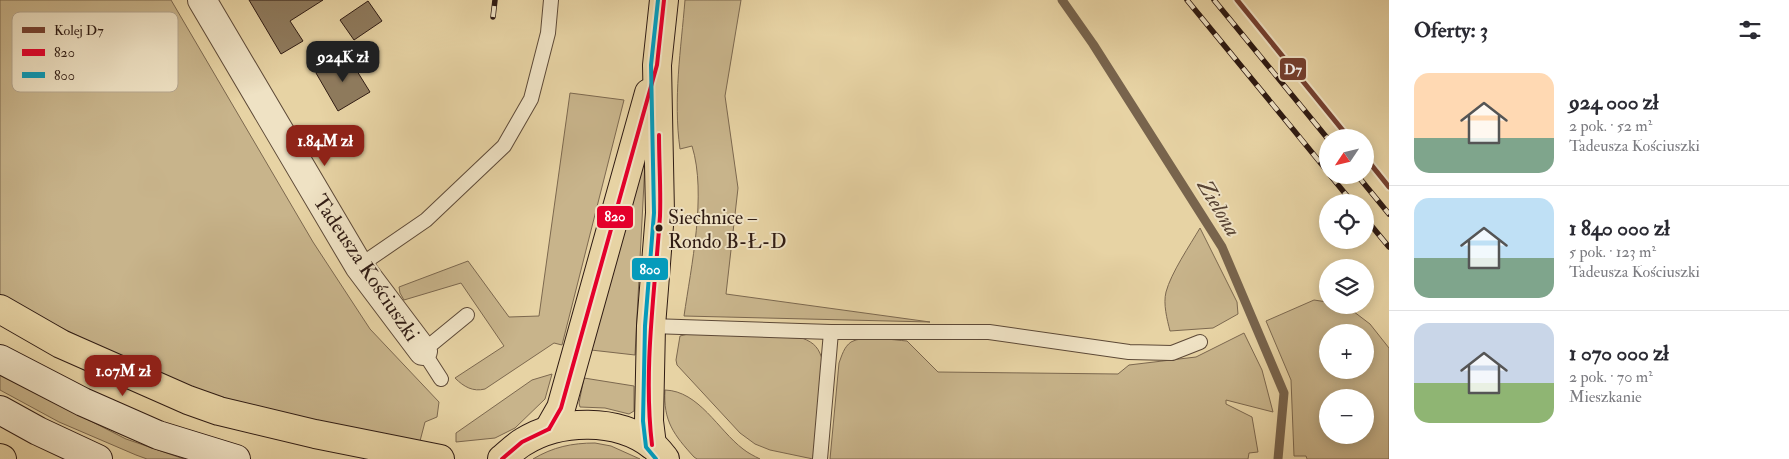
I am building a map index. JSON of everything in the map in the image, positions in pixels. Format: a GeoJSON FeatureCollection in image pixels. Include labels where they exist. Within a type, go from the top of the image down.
{"type":"FeatureCollection","features":[{"type":"Feature","properties":{"kind":"main road"},"geometry":{"type":"LineString","coordinates":[[659,452],[649,421],[651,326],[660,213],[657,65],[664,0]]}},
{"type":"Feature","properties":{"kind":"main road"},"geometry":{"type":"LineString","coordinates":[[549,429],[561,408],[657,65]]}},
{"type":"Feature","properties":{"kind":"main road"},"geometry":{"type":"LineString","coordinates":[[0,309],[61,344],[188,400],[220,411],[315,434],[440,459]]}},
{"type":"Feature","properties":{"kind":"main road"},"geometry":{"type":"LineString","coordinates":[[502,459],[522,442],[549,429],[584,424],[620,429],[659,452]]}},
{"type":"Feature","properties":{"kind":"street","name":"Tadeusza Kościuszki"},"geometry":{"type":"LineString","coordinates":[[202,0],[359,266],[422,351]]}},
{"type":"Feature","properties":{"kind":"street"},"geometry":{"type":"LineString","coordinates":[[0,359],[82,402],[158,436],[236,459]]}},
{"type":"Feature","properties":{"kind":"street"},"geometry":{"type":"LineString","coordinates":[[0,410],[38,431],[98,459]]}},
{"type":"Feature","properties":{"kind":"lane"},"geometry":{"type":"LineString","coordinates":[[359,266],[426,220],[504,146],[531,99],[548,32],[551,0]]}},
{"type":"Feature","properties":{"kind":"lane"},"geometry":{"type":"LineString","coordinates":[[422,351],[467,315]]}},
{"type":"Feature","properties":{"kind":"lane"},"geometry":{"type":"LineString","coordinates":[[651,326],[831,332],[989,332],[1129,352],[1172,353],[1200,342]]}},
{"type":"Feature","properties":{"kind":"lane"},"geometry":{"type":"LineString","coordinates":[[820,459],[831,332]]}},
{"type":"Feature","properties":{"kind":"lane","name":"Tadeusza Kościuszki"},"geometry":{"type":"LineString","coordinates":[[422,351],[441,379]]}},
{"type":"Feature","properties":{"kind":"shaded area"},"geometry":{"type":"Polygon","coordinates":[[[0,0],[171,0],[313,242],[370,329],[439,402],[437,417],[425,422],[420,441],[266,412],[209,393],[130,362],[0,297],[0,0]]]}},
{"type":"Feature","properties":{"kind":"shaded area"},"geometry":{"type":"Polygon","coordinates":[[[685,0],[741,0],[725,96],[738,188],[726,294],[930,322],[684,316],[694,253],[698,208],[696,165],[692,146],[680,149],[678,130],[678,74],[685,0]]]}},
{"type":"Feature","properties":{"kind":"shaded area"},"geometry":{"type":"Polygon","coordinates":[[[570,93],[624,100],[562,345],[554,343],[485,389],[469,388],[455,378],[504,346],[461,283],[404,300],[399,287],[468,261],[509,317],[539,316],[570,93]]]}},
{"type":"Feature","properties":{"kind":"shaded area"},"geometry":{"type":"Polygon","coordinates":[[[640,161],[645,163],[635,355],[591,350],[640,161]]]}},
{"type":"Feature","properties":{"kind":"shaded area"},"geometry":{"type":"Polygon","coordinates":[[[1200,228],[1237,302],[1238,314],[1213,328],[1170,331],[1165,306],[1168,284],[1200,228]]]}},
{"type":"Feature","properties":{"kind":"shaded area"},"geometry":{"type":"Polygon","coordinates":[[[1314,300],[1319,301],[1319,314],[1357,314],[1370,324],[1319,324],[1319,379],[1374,379],[1374,329],[1389,348],[1389,459],[1307,459],[1306,456],[1294,456],[1291,380],[1266,321],[1314,300]]]}},
{"type":"Feature","properties":{"kind":"shaded area"},"geometry":{"type":"Polygon","coordinates":[[[1244,333],[1262,370],[1273,412],[1226,400],[1226,404],[1252,417],[1258,452],[1249,453],[1248,459],[830,459],[839,363],[847,346],[856,340],[878,338],[907,341],[938,372],[1118,374],[1129,365],[1196,357],[1244,333]]]}},
{"type":"Feature","properties":{"kind":"shaded area"},"geometry":{"type":"Polygon","coordinates":[[[688,334],[802,338],[816,347],[823,362],[813,459],[770,450],[755,444],[740,433],[677,365],[676,360],[680,336],[688,334]]]}},
{"type":"Feature","properties":{"kind":"shaded area"},"geometry":{"type":"Polygon","coordinates":[[[552,374],[545,399],[515,428],[495,438],[456,442],[456,433],[532,380],[552,374]]]}},
{"type":"Feature","properties":{"kind":"shaded area"},"geometry":{"type":"Polygon","coordinates":[[[0,375],[126,439],[184,459],[147,459],[59,422],[0,390],[0,375]]]}},
{"type":"Feature","properties":{"kind":"shaded area"},"geometry":{"type":"Polygon","coordinates":[[[584,378],[634,386],[634,411],[629,414],[605,408],[580,407],[579,403],[584,378]]]}},
{"type":"Feature","properties":{"kind":"shaded area"},"geometry":{"type":"Polygon","coordinates":[[[665,390],[677,392],[698,404],[734,441],[760,459],[697,459],[694,457],[671,427],[666,410],[665,390]]]}},
{"type":"Feature","properties":{"kind":"shaded area"},"geometry":{"type":"Polygon","coordinates":[[[595,443],[611,446],[640,459],[533,459],[563,446],[595,443]]]}},
{"type":"Feature","properties":{"kind":"building"},"geometry":{"type":"Polygon","coordinates":[[[249,0],[323,0],[290,21],[303,41],[281,54],[249,0]]]}},
{"type":"Feature","properties":{"kind":"building"},"geometry":{"type":"Polygon","coordinates":[[[368,1],[382,21],[354,40],[340,20],[368,1]]]}},
{"type":"Feature","properties":{"kind":"building"},"geometry":{"type":"Polygon","coordinates":[[[347,55],[370,92],[338,111],[316,73],[347,55]]]}},
{"type":"Feature","properties":{"kind":"waterway","name":"Zielona"},"geometry":{"type":"LineString","coordinates":[[1062,0],[1093,44],[1222,247],[1284,393],[1278,459]]}},
{"type":"Feature","properties":{"kind":"railway"},"geometry":{"type":"LineString","coordinates":[[493,17],[495,0]]}},
{"type":"Feature","properties":{"kind":"railway"},"geometry":{"type":"LineString","coordinates":[[1187,0],[1319,161]]}},
{"type":"Feature","properties":{"kind":"railway"},"geometry":{"type":"LineString","coordinates":[[1214,0],[1320,129]]}},
{"type":"Feature","properties":{"kind":"railway"},"geometry":{"type":"LineString","coordinates":[[1337,184],[1345,194]]}},
{"type":"Feature","properties":{"kind":"railway"},"geometry":{"type":"LineString","coordinates":[[1364,184],[1389,214]]}},
{"type":"Feature","properties":{"kind":"railway"},"geometry":{"type":"LineString","coordinates":[[1374,229],[1389,247]]}},
{"type":"Feature","properties":{"kind":"rail line","name":"D7"},"geometry":{"type":"LineString","coordinates":[[1237,0],[1342,129]]}},
{"type":"Feature","properties":{"kind":"rail line","name":"D7"},"geometry":{"type":"LineString","coordinates":[[1374,168],[1389,187]]}},
{"type":"Feature","properties":{"kind":"transit line","name":"800"},"geometry":{"type":"LineString","coordinates":[[656,459],[646,447],[643,421],[645,326],[654,213],[651,65],[658,0]]}},
{"type":"Feature","properties":{"kind":"transit line","name":"820"},"geometry":{"type":"LineString","coordinates":[[549,429],[561,408],[657,65],[664,0]]}},
{"type":"Feature","properties":{"kind":"transit line","name":"820"},"geometry":{"type":"LineString","coordinates":[[652,445],[649,359],[660,216],[659,135]]}},
{"type":"Feature","properties":{"kind":"transit line","name":"820"},"geometry":{"type":"LineString","coordinates":[[502,459],[522,442],[549,429]]}},
{"type":"Feature","properties":{"kind":"place","name":"Siechnice – Rondo B-Ł-D"},"geometry":{"type":"Point","coordinates":[659,228]}}]}
